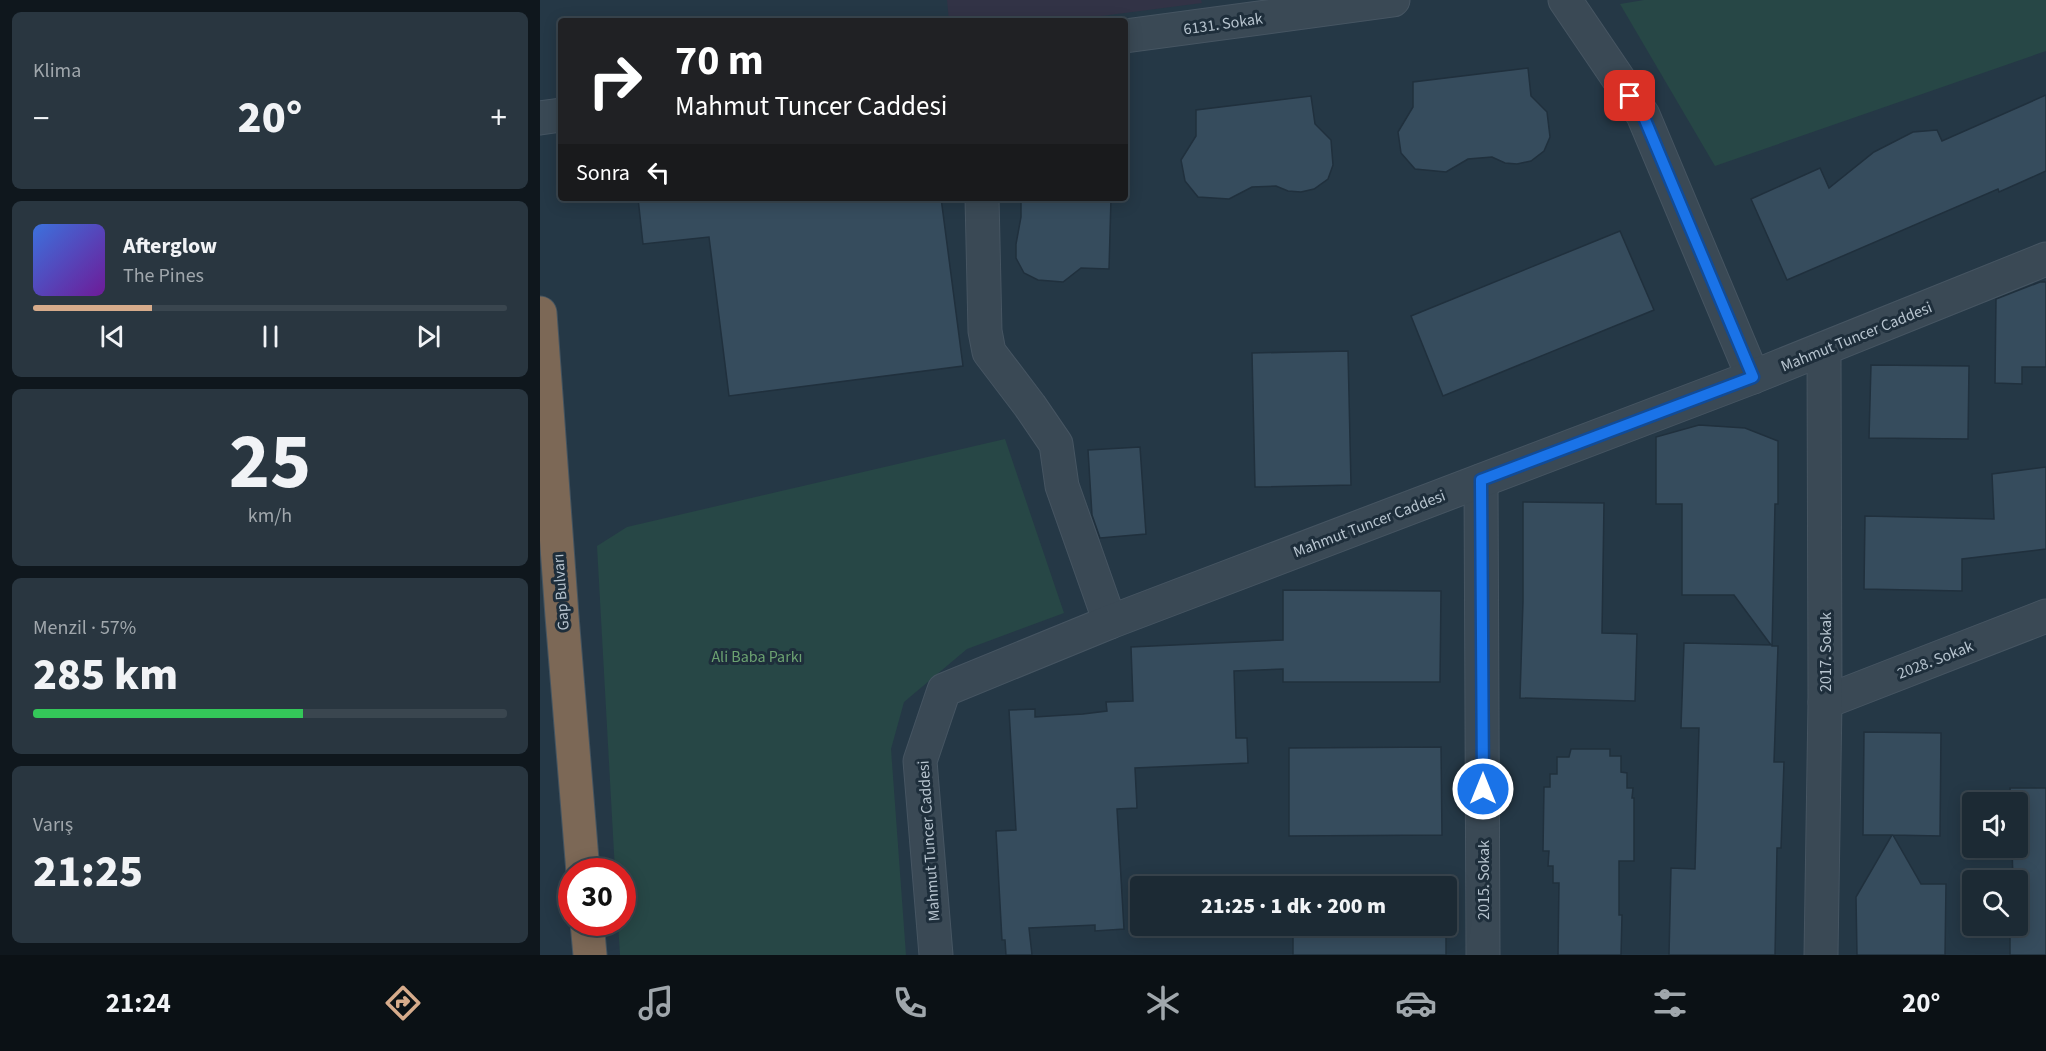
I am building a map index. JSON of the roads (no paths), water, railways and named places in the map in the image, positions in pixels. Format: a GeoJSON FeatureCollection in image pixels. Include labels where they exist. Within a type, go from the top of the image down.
{"type":"FeatureCollection","features":[{"type":"Feature","properties":{"kind":"highway","name":"Gap Bulvarı"},"geometry":{"type":"LineString","coordinates":[[540,313],[582,858]]}},
{"type":"Feature","properties":{"kind":"highway"},"geometry":{"type":"LineString","coordinates":[[588,936],[590,955]]}},
{"type":"Feature","properties":{"kind":"street","name":"6131. Sokak"},"geometry":{"type":"LineString","coordinates":[[1128,36],[1393,0]]}},
{"type":"Feature","properties":{"kind":"street"},"geometry":{"type":"LineString","coordinates":[[1566,0],[1643,115],[1753,377]]}},
{"type":"Feature","properties":{"kind":"street"},"geometry":{"type":"LineString","coordinates":[[540,118],[558,116]]}},
{"type":"Feature","properties":{"kind":"street"},"geometry":{"type":"LineString","coordinates":[[982,201],[985,331],[989,352],[1056,444],[1062,486],[1110,622]]}},
{"type":"Feature","properties":{"kind":"street","name":"Mahmut Tuncer Caddesi"},"geometry":{"type":"LineString","coordinates":[[936,955],[920,761],[944,690],[1110,622],[1753,377],[2046,259]]}},
{"type":"Feature","properties":{"kind":"street","name":"2017. Sokak"},"geometry":{"type":"LineString","coordinates":[[1821,955],[1825,702],[1824,349]]}},
{"type":"Feature","properties":{"kind":"street","name":"2015. Sokak"},"geometry":{"type":"LineString","coordinates":[[1481,480],[1483,955]]}},
{"type":"Feature","properties":{"kind":"street","name":"2028. Sokak"},"geometry":{"type":"LineString","coordinates":[[1825,702],[2046,616]]}},
{"type":"Feature","properties":{"kind":"park label","name":"Ali Baba Parkı"},"geometry":{"type":"Point","coordinates":[757,656]}}]}
